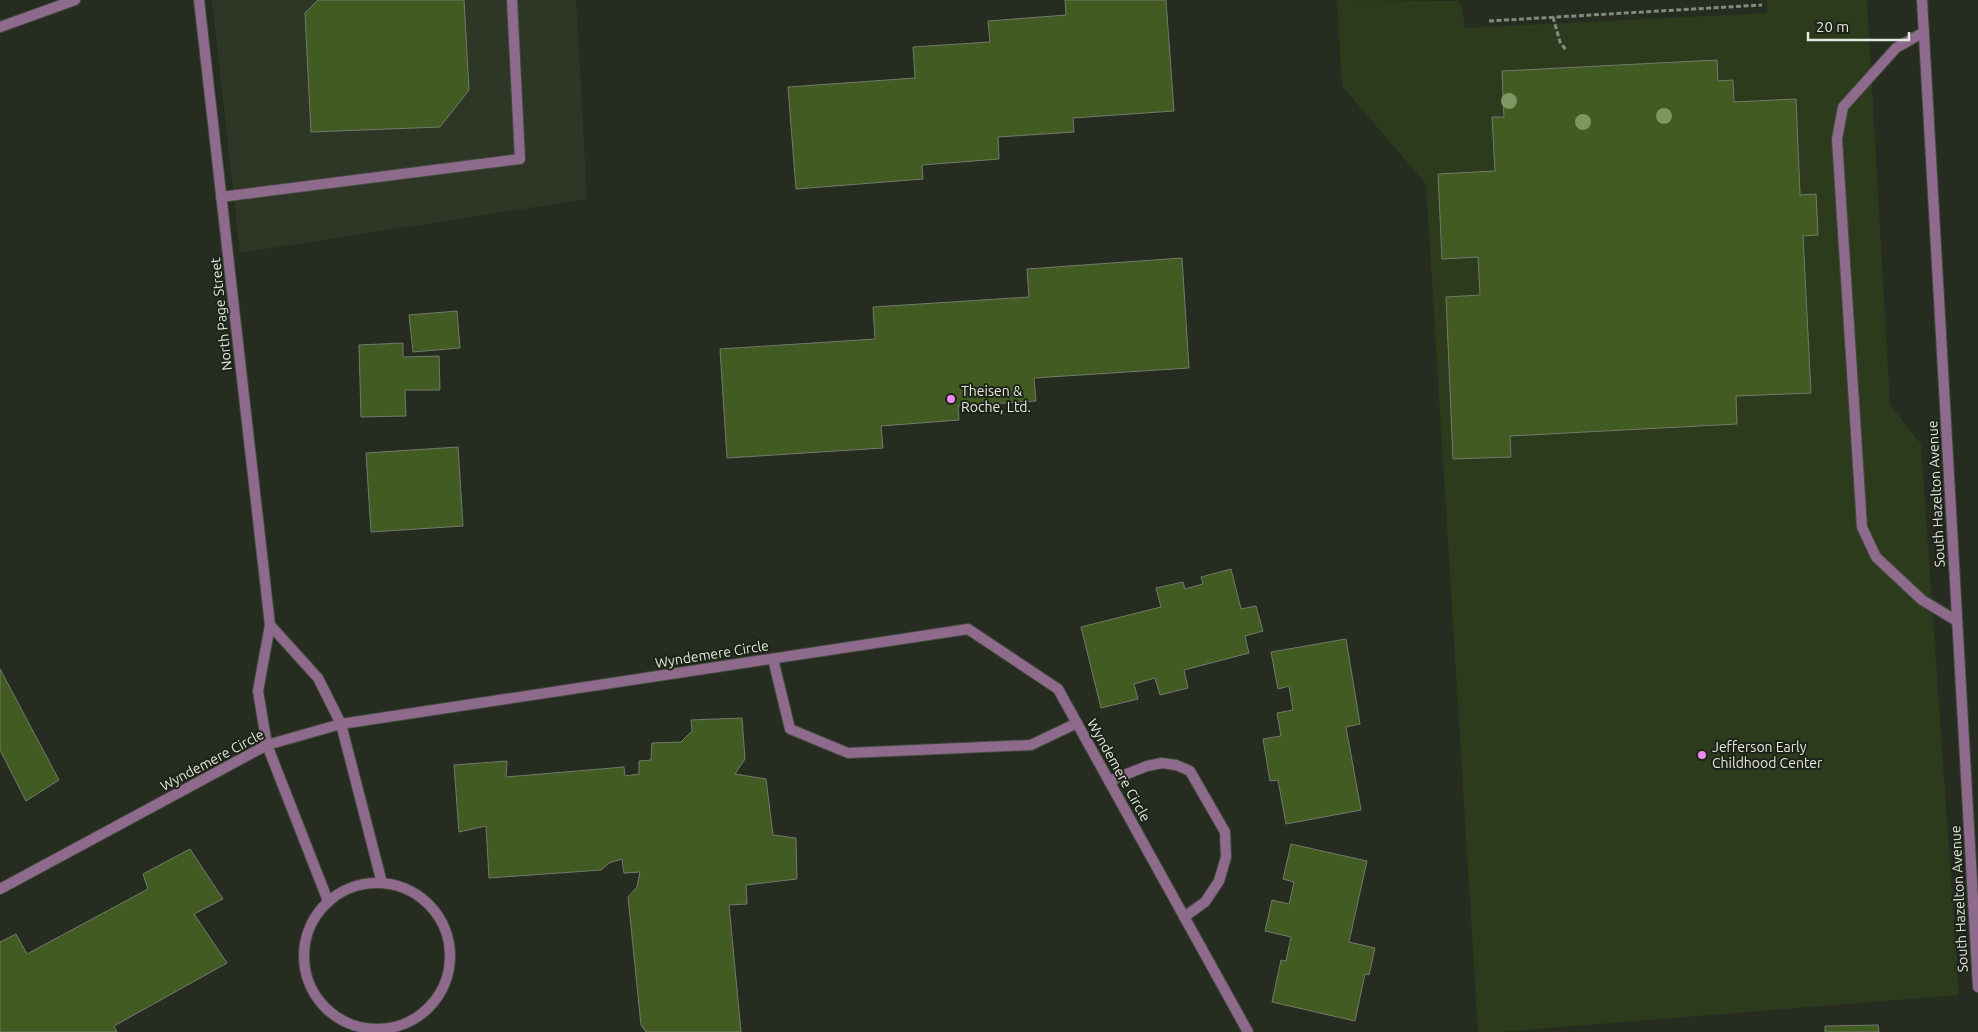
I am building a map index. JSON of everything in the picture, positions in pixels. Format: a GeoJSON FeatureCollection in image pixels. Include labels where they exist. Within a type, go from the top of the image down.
{"type":"FeatureCollection","features":[{"type":"Feature","properties":{"kind":"street"},"geometry":{"type":"LineString","coordinates":[[0,27],[75,0]]}},
{"type":"Feature","properties":{"kind":"street","name":"North Page Street"},"geometry":{"type":"LineString","coordinates":[[199,0],[270,625],[258,691],[267,745],[328,901]]}},
{"type":"Feature","properties":{"kind":"street"},"geometry":{"type":"LineString","coordinates":[[222,197],[520,159],[512,0]]}},
{"type":"Feature","properties":{"kind":"street","name":"South Hazelton Avenue"},"geometry":{"type":"LineString","coordinates":[[1922,0],[1978,987]]}},
{"type":"Feature","properties":{"kind":"street"},"geometry":{"type":"LineString","coordinates":[[1924,32],[1896,48],[1843,107],[1837,139],[1862,527],[1876,557],[1922,600],[1956,621]]}},
{"type":"Feature","properties":{"kind":"street"},"geometry":{"type":"LineString","coordinates":[[270,625],[318,678],[341,724],[382,883]]}},
{"type":"Feature","properties":{"kind":"street","name":"Wyndemere Circle"},"geometry":{"type":"LineString","coordinates":[[0,889],[267,745],[341,724],[968,629],[1058,689],[1248,1032]]}},
{"type":"Feature","properties":{"kind":"street"},"geometry":{"type":"LineString","coordinates":[[773,659],[790,729],[848,753],[1032,745],[1078,723]]}},
{"type":"Feature","properties":{"kind":"street"},"geometry":{"type":"LineString","coordinates":[[1109,781],[1148,766],[1162,763],[1176,765],[1190,771],[1225,832],[1226,857],[1219,881],[1205,902],[1184,917]]}},
{"type":"Feature","properties":{"kind":"street"},"geometry":{"type":"LineString","coordinates":[[382,883],[409,890],[432,907],[447,932],[451,960],[444,988],[426,1011],[401,1026],[373,1029],[345,1022],[322,1005],[308,980],[304,952],[311,924],[328,901],[353,887],[382,883]]}},
{"type":"Feature","properties":{"kind":"path"},"geometry":{"type":"LineString","coordinates":[[1489,21],[1762,5]]}},
{"type":"Feature","properties":{"kind":"path"},"geometry":{"type":"LineString","coordinates":[[1553,17],[1560,42],[1566,50]]}},
{"type":"Feature","properties":{"kind":"shaded area"},"geometry":{"type":"Polygon","coordinates":[[[212,0],[576,0],[587,199],[240,253],[212,0]]]}},
{"type":"Feature","properties":{"kind":"shaded area","name":"Jefferson Early Childhood Center"},"geometry":{"type":"Polygon","coordinates":[[[1337,0],[1458,1],[1461,4],[1465,28],[1767,13],[1767,0],[1867,0],[1890,405],[1921,444],[1959,995],[1500,1032],[1478,1032],[1426,184],[1342,86],[1337,0]]]}},
{"type":"Feature","properties":{"kind":"building"},"geometry":{"type":"Polygon","coordinates":[[[318,0],[464,0],[469,90],[440,127],[311,132],[305,13],[318,0]]]}},
{"type":"Feature","properties":{"kind":"building"},"geometry":{"type":"Polygon","coordinates":[[[1065,0],[1166,0],[1174,111],[1073,118],[1074,132],[998,137],[999,159],[922,165],[923,179],[796,189],[788,87],[915,78],[913,47],[990,42],[988,21],[1066,15],[1065,0]]]}},
{"type":"Feature","properties":{"kind":"building"},"geometry":{"type":"Polygon","coordinates":[[[1717,60],[1718,81],[1733,80],[1734,102],[1796,99],[1800,195],[1816,194],[1818,235],[1803,236],[1811,393],[1736,396],[1737,424],[1510,436],[1511,457],[1453,459],[1446,297],[1480,295],[1478,257],[1442,259],[1438,174],[1495,171],[1492,117],[1504,117],[1502,71],[1717,60]]]}},
{"type":"Feature","properties":{"kind":"building"},"geometry":{"type":"Polygon","coordinates":[[[1182,258],[1189,368],[1034,378],[1036,401],[958,406],[959,420],[881,426],[883,448],[727,458],[720,349],[875,339],[873,307],[1029,297],[1027,269],[1182,258]]]}},
{"type":"Feature","properties":{"kind":"building"},"geometry":{"type":"Polygon","coordinates":[[[457,311],[460,348],[413,352],[409,315],[457,311]]]}},
{"type":"Feature","properties":{"kind":"building"},"geometry":{"type":"Polygon","coordinates":[[[403,343],[403,357],[439,356],[440,390],[405,390],[406,416],[361,417],[359,345],[403,343]]]}},
{"type":"Feature","properties":{"kind":"building"},"geometry":{"type":"Polygon","coordinates":[[[458,447],[463,526],[371,532],[366,453],[458,447]]]}},
{"type":"Feature","properties":{"kind":"building"},"geometry":{"type":"Polygon","coordinates":[[[1231,569],[1241,609],[1256,606],[1263,631],[1245,636],[1249,653],[1184,670],[1188,688],[1160,695],[1155,678],[1134,684],[1138,699],[1101,708],[1081,627],[1161,607],[1156,588],[1183,582],[1185,589],[1203,584],[1201,577],[1231,569]]]}},
{"type":"Feature","properties":{"kind":"building"},"geometry":{"type":"Polygon","coordinates":[[[1346,639],[1360,724],[1346,727],[1361,810],[1286,824],[1278,780],[1270,781],[1263,739],[1281,736],[1277,713],[1293,710],[1289,686],[1278,689],[1271,652],[1346,639]]]}},
{"type":"Feature","properties":{"kind":"building"},"geometry":{"type":"Polygon","coordinates":[[[0,669],[59,780],[26,801],[0,750],[0,669]]]}},
{"type":"Feature","properties":{"kind":"building"},"geometry":{"type":"Polygon","coordinates":[[[742,718],[745,759],[735,774],[766,779],[773,835],[796,838],[797,879],[746,885],[747,904],[729,905],[741,1032],[646,1032],[641,1025],[628,897],[637,887],[640,872],[624,873],[622,859],[609,863],[601,870],[489,878],[486,826],[459,832],[454,765],[507,761],[506,777],[624,767],[625,776],[639,774],[639,761],[651,760],[652,743],[681,742],[692,731],[691,720],[742,718]]]}},
{"type":"Feature","properties":{"kind":"building"},"geometry":{"type":"Polygon","coordinates":[[[1291,844],[1367,861],[1349,942],[1375,948],[1369,975],[1365,974],[1355,1021],[1272,1002],[1281,960],[1286,961],[1291,937],[1265,931],[1272,900],[1289,904],[1294,882],[1283,879],[1291,844]]]}},
{"type":"Feature","properties":{"kind":"building"},"geometry":{"type":"Polygon","coordinates":[[[190,849],[223,899],[194,914],[227,963],[114,1026],[117,1032],[0,1032],[0,942],[16,934],[27,954],[148,889],[143,874],[190,849]]]}},
{"type":"Feature","properties":{"kind":"building"},"geometry":{"type":"Polygon","coordinates":[[[1878,1025],[1879,1032],[1825,1032],[1825,1026],[1878,1025]]]}},
{"type":"Feature","properties":{"kind":"place","name":"Theisen & Roche, Ltd."},"geometry":{"type":"Point","coordinates":[951,399]}},
{"type":"Feature","properties":{"kind":"place","name":"Jefferson Early Childhood Center"},"geometry":{"type":"Point","coordinates":[1702,755]}}]}
